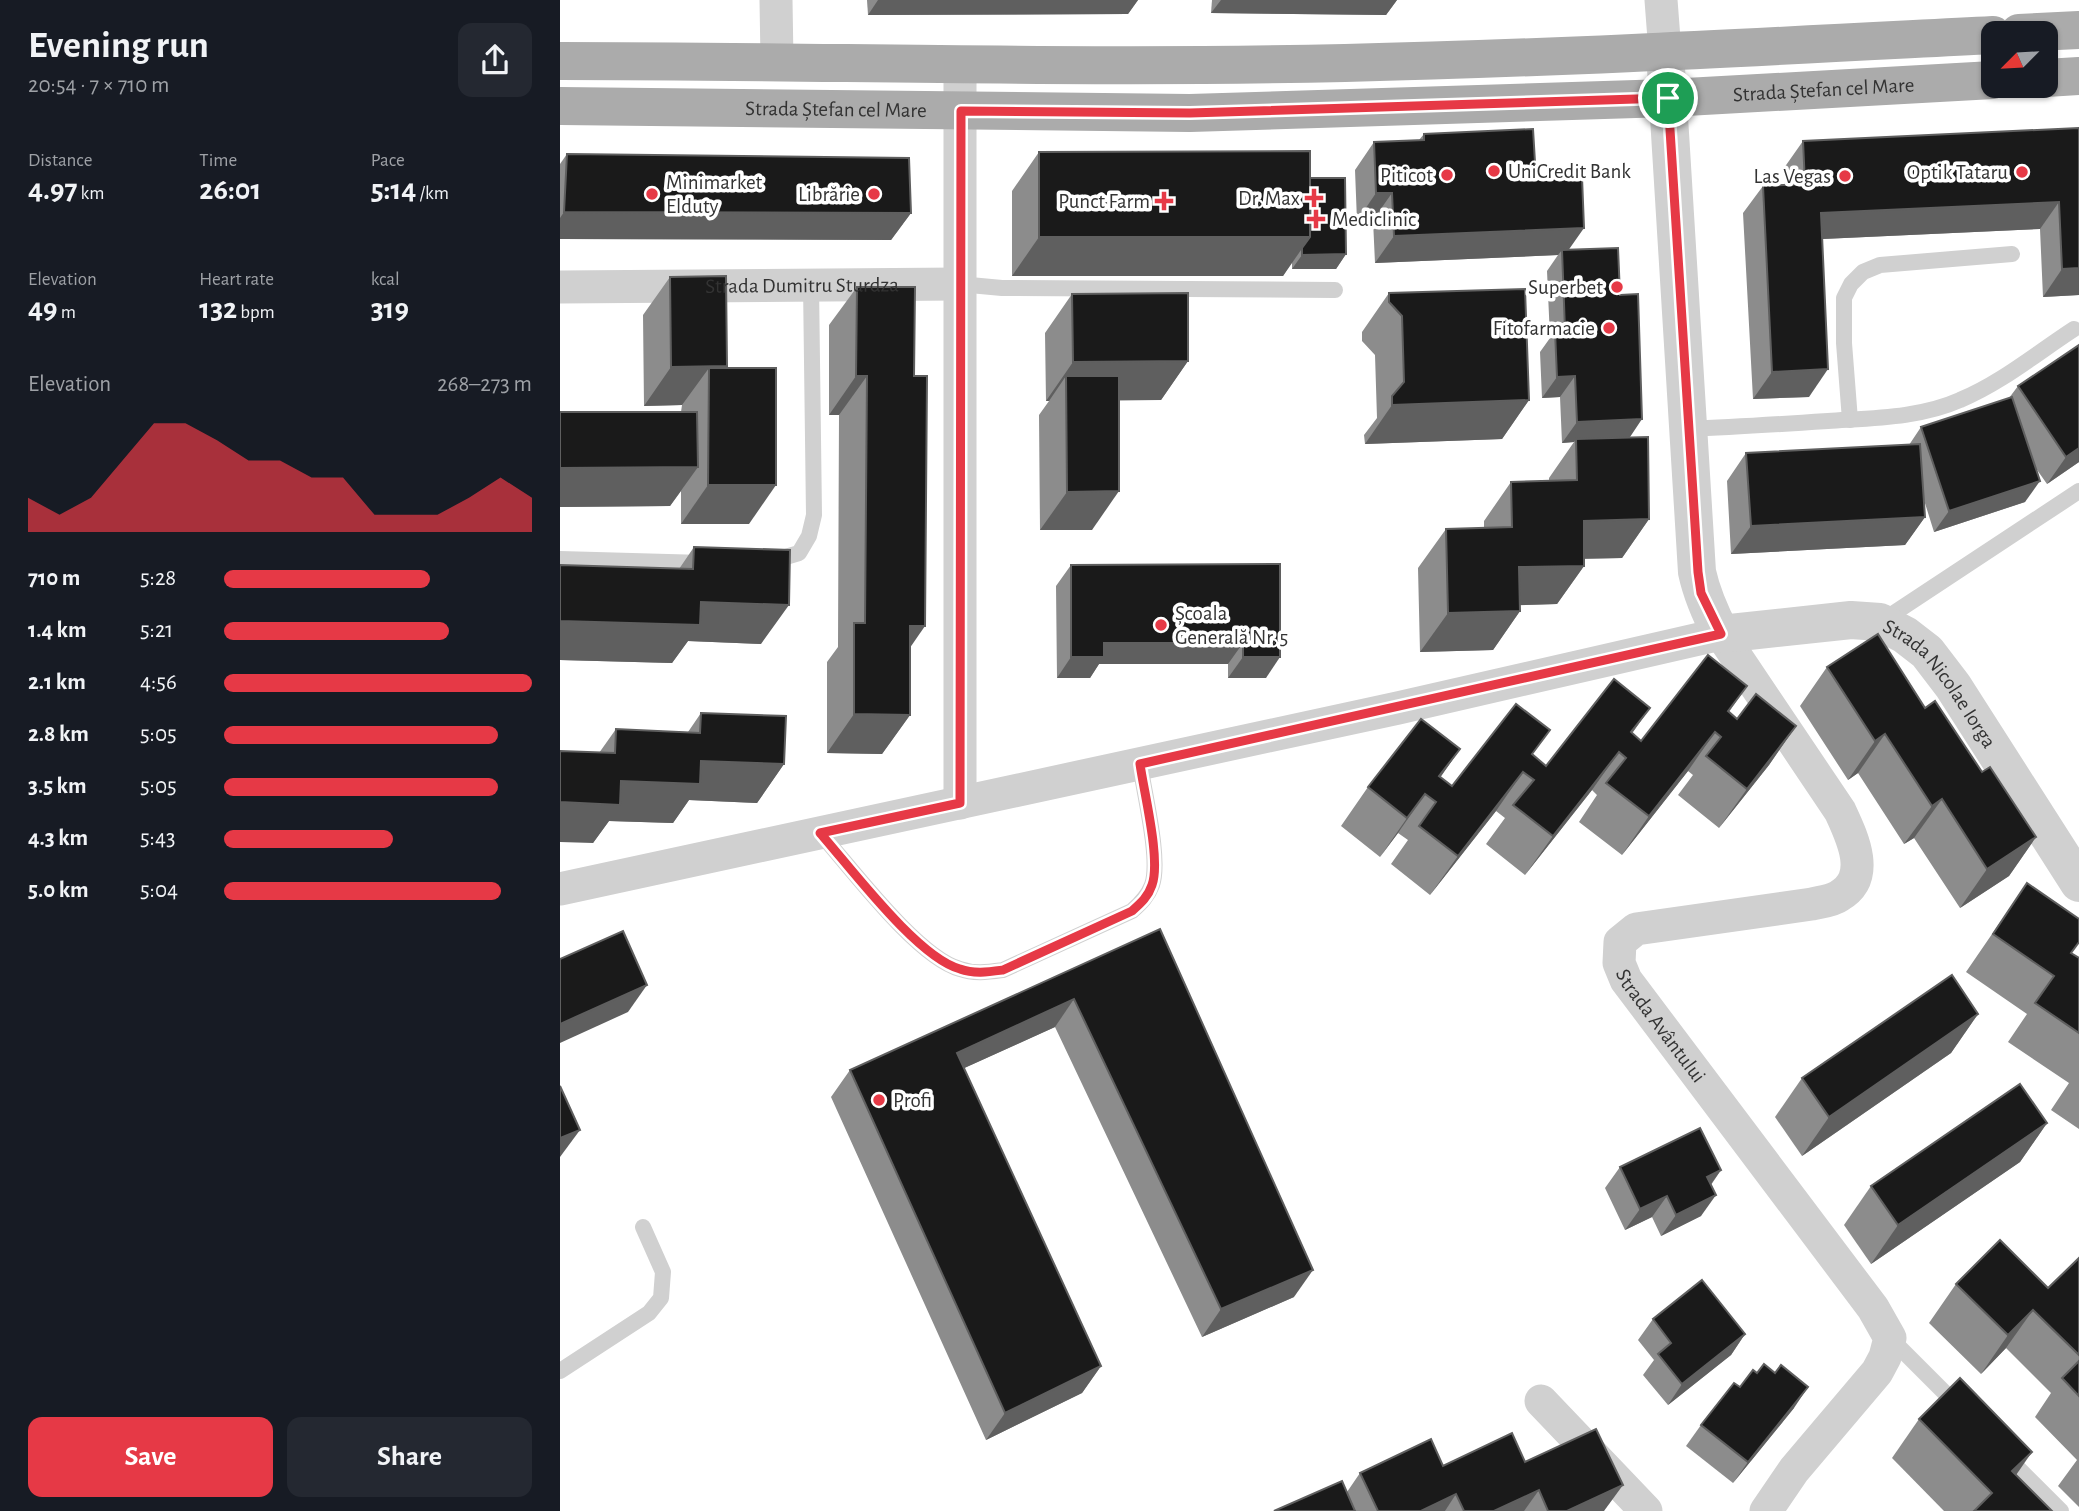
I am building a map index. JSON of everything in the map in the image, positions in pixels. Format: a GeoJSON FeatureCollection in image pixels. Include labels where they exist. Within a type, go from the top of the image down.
{"type":"FeatureCollection","features":[{"type":"Feature","properties":{"kind":"main road"},"geometry":{"type":"LineString","coordinates":[[2058,31],[2079,30]]}},
{"type":"Feature","properties":{"kind":"main road"},"geometry":{"type":"LineString","coordinates":[[560,61],[1188,65],[1346,63],[1665,52],[1981,36]]}},
{"type":"Feature","properties":{"kind":"main road"},"geometry":{"type":"LineString","coordinates":[[2058,77],[2079,76]]}},
{"type":"Feature","properties":{"kind":"main road","name":"Strada Ștefan cel Mare"},"geometry":{"type":"LineString","coordinates":[[560,106],[1190,113],[1668,98],[1981,81]]}},
{"type":"Feature","properties":{"kind":"street"},"geometry":{"type":"LineString","coordinates":[[776,0],[776,61]]}},
{"type":"Feature","properties":{"kind":"street"},"geometry":{"type":"LineString","coordinates":[[560,889],[1140,764],[1721,634],[1701,593],[1698,572],[1661,0]]}},
{"type":"Feature","properties":{"kind":"street"},"geometry":{"type":"LineString","coordinates":[[960,63],[960,803]]}},
{"type":"Feature","properties":{"kind":"street","name":"Strada Dumitru Sturdza"},"geometry":{"type":"LineString","coordinates":[[560,287],[959,284]]}},
{"type":"Feature","properties":{"kind":"street","name":"Strada Nicolae Iorga"},"geometry":{"type":"LineString","coordinates":[[1721,634],[1819,622],[1880,622],[1905,635],[1927,652],[1953,686],[2079,883]]}},
{"type":"Feature","properties":{"kind":"street","name":"Strada Avântului"},"geometry":{"type":"LineString","coordinates":[[1721,634],[1840,811],[1854,841],[1858,865],[1853,885],[1838,897],[1812,904],[1636,929],[1620,942],[1619,963],[1626,980],[1873,1308],[1890,1338]]}},
{"type":"Feature","properties":{"kind":"street"},"geometry":{"type":"LineString","coordinates":[[1766,1511],[1794,1470],[1877,1372],[1885,1357],[1890,1338]]}},
{"type":"Feature","properties":{"kind":"street"},"geometry":{"type":"LineString","coordinates":[[1541,1401],[1646,1511]]}},
{"type":"Feature","properties":{"kind":"lane"},"geometry":{"type":"LineString","coordinates":[[1850,420],[1844,343],[1844,298],[1851,284],[1863,272],[1880,265],[2012,254]]}},
{"type":"Feature","properties":{"kind":"lane"},"geometry":{"type":"LineString","coordinates":[[755,564],[780,561],[799,553],[809,536],[814,515],[811,284]]}},
{"type":"Feature","properties":{"kind":"lane"},"geometry":{"type":"LineString","coordinates":[[959,284],[1002,288],[1335,290]]}},
{"type":"Feature","properties":{"kind":"lane"},"geometry":{"type":"LineString","coordinates":[[1689,429],[1850,420],[1936,409],[1960,401],[1990,385],[2074,329]]}},
{"type":"Feature","properties":{"kind":"lane"},"geometry":{"type":"LineString","coordinates":[[1880,622],[2079,491]]}},
{"type":"Feature","properties":{"kind":"lane"},"geometry":{"type":"LineString","coordinates":[[560,559],[713,563]]}},
{"type":"Feature","properties":{"kind":"lane"},"geometry":{"type":"LineString","coordinates":[[820,833],[914,940],[937,958],[958,969],[982,973],[1003,970],[1132,911],[1144,900],[1153,883],[1155,862],[1140,764]]}},
{"type":"Feature","properties":{"kind":"lane"},"geometry":{"type":"LineString","coordinates":[[560,1371],[649,1313],[661,1298],[663,1272],[643,1227]]}},
{"type":"Feature","properties":{"kind":"lane","name":"Strada Avântului"},"geometry":{"type":"LineString","coordinates":[[1890,1338],[1975,1423]]}},
{"type":"Feature","properties":{"kind":"lane"},"geometry":{"type":"LineString","coordinates":[[1993,1443],[2062,1511]]}},
{"type":"Feature","properties":{"kind":"building"},"geometry":{"type":"Polygon","coordinates":[[[2079,128],[2079,268],[2062,269],[2059,202],[1821,213],[1828,369],[1772,372],[1763,186],[1805,184],[1803,141],[2079,128]]]}},
{"type":"Feature","properties":{"kind":"building"},"geometry":{"type":"Polygon","coordinates":[[[1533,129],[1536,179],[1582,177],[1584,228],[1394,236],[1392,193],[1376,193],[1374,142],[1424,140],[1424,134],[1533,129]]]}},
{"type":"Feature","properties":{"kind":"building"},"geometry":{"type":"Polygon","coordinates":[[[1310,151],[1310,237],[1039,237],[1039,152],[1310,151]]]}},
{"type":"Feature","properties":{"kind":"building"},"geometry":{"type":"Polygon","coordinates":[[[567,154],[909,158],[911,213],[564,212],[567,154]]]}},
{"type":"Feature","properties":{"kind":"building"},"geometry":{"type":"Polygon","coordinates":[[[1310,178],[1345,178],[1346,254],[1302,255],[1302,248],[1310,237],[1310,178]]]}},
{"type":"Feature","properties":{"kind":"building"},"geometry":{"type":"Polygon","coordinates":[[[1618,248],[1620,295],[1638,294],[1642,419],[1577,422],[1575,376],[1557,377],[1555,331],[1565,330],[1562,250],[1618,248]]]}},
{"type":"Feature","properties":{"kind":"building"},"geometry":{"type":"Polygon","coordinates":[[[726,276],[727,366],[671,367],[670,277],[726,276]]]}},
{"type":"Feature","properties":{"kind":"building"},"geometry":{"type":"Polygon","coordinates":[[[857,287],[915,287],[914,376],[927,376],[925,626],[910,626],[910,715],[854,714],[854,623],[865,623],[867,376],[856,376],[857,287]]]}},
{"type":"Feature","properties":{"kind":"building"},"geometry":{"type":"Polygon","coordinates":[[[1525,289],[1529,400],[1392,405],[1392,396],[1404,382],[1402,316],[1389,302],[1389,293],[1525,289]]]}},
{"type":"Feature","properties":{"kind":"building"},"geometry":{"type":"Polygon","coordinates":[[[1188,293],[1188,361],[1073,362],[1072,294],[1188,293]]]}},
{"type":"Feature","properties":{"kind":"building"},"geometry":{"type":"Polygon","coordinates":[[[2079,345],[2079,448],[2066,457],[2018,386],[2079,345]]]}},
{"type":"Feature","properties":{"kind":"building"},"geometry":{"type":"Polygon","coordinates":[[[709,368],[776,368],[776,485],[708,485],[709,368]]]}},
{"type":"Feature","properties":{"kind":"building"},"geometry":{"type":"Polygon","coordinates":[[[1066,376],[1119,376],[1119,491],[1067,492],[1066,376]]]}},
{"type":"Feature","properties":{"kind":"building"},"geometry":{"type":"Polygon","coordinates":[[[2012,397],[2040,481],[1949,511],[1921,427],[2012,397]]]}},
{"type":"Feature","properties":{"kind":"building"},"geometry":{"type":"Polygon","coordinates":[[[560,412],[697,412],[698,467],[560,468],[560,412]]]}},
{"type":"Feature","properties":{"kind":"building"},"geometry":{"type":"Polygon","coordinates":[[[1648,437],[1649,519],[1584,521],[1584,566],[1519,567],[1520,611],[1448,613],[1446,529],[1512,527],[1511,482],[1577,480],[1576,439],[1648,437]]]}},
{"type":"Feature","properties":{"kind":"building"},"geometry":{"type":"Polygon","coordinates":[[[1920,444],[1925,517],[1751,526],[1746,453],[1920,444]]]}},
{"type":"Feature","properties":{"kind":"building"},"geometry":{"type":"Polygon","coordinates":[[[694,547],[790,550],[789,605],[701,602],[700,625],[560,621],[560,565],[693,569],[694,547]]]}},
{"type":"Feature","properties":{"kind":"building","name":"Școala Generală Nr. 5"},"geometry":{"type":"Polygon","coordinates":[[[1280,564],[1280,657],[1243,657],[1243,643],[1104,643],[1104,657],[1071,657],[1071,565],[1280,564]]]}},
{"type":"Feature","properties":{"kind":"building"},"geometry":{"type":"Polygon","coordinates":[[[1878,634],[1925,708],[1935,701],[1982,772],[1990,767],[2036,837],[1987,869],[1942,799],[1932,806],[1885,734],[1875,741],[1827,667],[1878,634]]]}},
{"type":"Feature","properties":{"kind":"building"},"geometry":{"type":"Polygon","coordinates":[[[1708,655],[1747,686],[1728,711],[1737,719],[1756,694],[1796,726],[1747,789],[1706,756],[1721,737],[1715,732],[1649,816],[1606,783],[1626,758],[1619,752],[1553,836],[1513,805],[1534,780],[1523,772],[1458,856],[1419,826],[1436,802],[1425,794],[1407,818],[1368,787],[1421,719],[1460,749],[1439,776],[1452,786],[1516,704],[1550,730],[1532,754],[1546,766],[1614,679],[1650,708],[1631,732],[1641,741],[1708,655]]]}},
{"type":"Feature","properties":{"kind":"building"},"geometry":{"type":"Polygon","coordinates":[[[701,713],[786,716],[784,764],[701,761],[700,784],[621,781],[620,805],[560,802],[560,751],[615,753],[616,729],[700,733],[701,713]]]}},
{"type":"Feature","properties":{"kind":"building"},"geometry":{"type":"Polygon","coordinates":[[[2027,883],[2079,919],[2079,942],[2071,953],[2079,958],[2079,1033],[2035,1003],[2054,976],[1993,934],[2027,883]]]}},
{"type":"Feature","properties":{"kind":"building"},"geometry":{"type":"Polygon","coordinates":[[[1160,929],[1313,1270],[1221,1309],[1074,999],[957,1053],[1101,1366],[1005,1413],[850,1070],[1160,929]]]}},
{"type":"Feature","properties":{"kind":"building"},"geometry":{"type":"Polygon","coordinates":[[[623,931],[647,985],[560,1024],[560,959],[623,931]]]}},
{"type":"Feature","properties":{"kind":"building"},"geometry":{"type":"Polygon","coordinates":[[[1952,975],[1978,1014],[1829,1117],[1802,1078],[1952,975]]]}},
{"type":"Feature","properties":{"kind":"building"},"geometry":{"type":"Polygon","coordinates":[[[2020,1084],[2047,1123],[1898,1225],[1871,1186],[2020,1084]]]}},
{"type":"Feature","properties":{"kind":"building"},"geometry":{"type":"Polygon","coordinates":[[[560,1086],[580,1130],[560,1138],[560,1086]]]}},
{"type":"Feature","properties":{"kind":"building"},"geometry":{"type":"Polygon","coordinates":[[[1700,1128],[1721,1170],[1707,1177],[1716,1195],[1676,1215],[1667,1196],[1640,1209],[1620,1167],[1700,1128]]]}},
{"type":"Feature","properties":{"kind":"building"},"geometry":{"type":"Polygon","coordinates":[[[2000,1240],[2048,1288],[2079,1258],[2079,1355],[2033,1310],[2008,1335],[1956,1284],[2000,1240]]]}},
{"type":"Feature","properties":{"kind":"building"},"geometry":{"type":"Polygon","coordinates":[[[1702,1280],[1745,1334],[1682,1384],[1658,1354],[1671,1343],[1653,1319],[1702,1280]]]}},
{"type":"Feature","properties":{"kind":"building"},"geometry":{"type":"Polygon","coordinates":[[[2079,1361],[2079,1396],[2062,1378],[2079,1361]]]}},
{"type":"Feature","properties":{"kind":"building"},"geometry":{"type":"Polygon","coordinates":[[[1764,1364],[1775,1373],[1781,1365],[1808,1387],[1748,1462],[1701,1425],[1734,1383],[1740,1387],[1753,1370],[1757,1373],[1764,1364]]]}},
{"type":"Feature","properties":{"kind":"building"},"geometry":{"type":"Polygon","coordinates":[[[1960,1378],[2032,1452],[2012,1471],[2052,1511],[1974,1511],[1992,1493],[1919,1419],[1960,1378]]]}},
{"type":"Feature","properties":{"kind":"building"},"geometry":{"type":"Polygon","coordinates":[[[1596,1429],[1623,1485],[1567,1511],[1548,1511],[1539,1490],[1494,1511],[1464,1511],[1456,1494],[1421,1511],[1378,1511],[1360,1473],[1431,1439],[1443,1466],[1512,1433],[1525,1462],[1596,1429]]]}},
{"type":"Feature","properties":{"kind":"building"},"geometry":{"type":"Polygon","coordinates":[[[1342,1481],[1355,1511],[1274,1511],[1342,1481]]]}},
{"type":"Feature","properties":{"kind":"place","name":"UniCredit Bank"},"geometry":{"type":"Point","coordinates":[1494,171]}},
{"type":"Feature","properties":{"kind":"place","name":"Optik Tataru"},"geometry":{"type":"Point","coordinates":[2022,172]}},
{"type":"Feature","properties":{"kind":"place","name":"Piticot"},"geometry":{"type":"Point","coordinates":[1447,175]}},
{"type":"Feature","properties":{"kind":"place","name":"Las Vegas"},"geometry":{"type":"Point","coordinates":[1845,176]}},
{"type":"Feature","properties":{"kind":"place","name":"Minimarket Elduty"},"geometry":{"type":"Point","coordinates":[652,194]}},
{"type":"Feature","properties":{"kind":"place","name":"Librărie"},"geometry":{"type":"Point","coordinates":[874,194]}},
{"type":"Feature","properties":{"kind":"place","name":"Dr. Max"},"geometry":{"type":"Point","coordinates":[1314,198]}},
{"type":"Feature","properties":{"kind":"place","name":"Punct Farm"},"geometry":{"type":"Point","coordinates":[1164,201]}},
{"type":"Feature","properties":{"kind":"place","name":"Mediclinic"},"geometry":{"type":"Point","coordinates":[1316,219]}},
{"type":"Feature","properties":{"kind":"place","name":"Superbet"},"geometry":{"type":"Point","coordinates":[1617,287]}},
{"type":"Feature","properties":{"kind":"place","name":"Fitofarmacie"},"geometry":{"type":"Point","coordinates":[1609,328]}},
{"type":"Feature","properties":{"kind":"place","name":"Școala Generală Nr. 5"},"geometry":{"type":"Point","coordinates":[1161,625]}},
{"type":"Feature","properties":{"kind":"place","name":"Profi"},"geometry":{"type":"Point","coordinates":[879,1100]}},
{"type":"Feature","properties":{"kind":"route"},"geometry":{"type":"LineString","coordinates":[[1668,98],[1698,572],[1701,593],[1721,634],[1140,764],[1155,862],[1153,883],[1144,900],[1132,911],[1003,970],[982,973],[958,969],[937,958],[914,940],[820,833],[960,803],[961,111],[1190,113],[1668,98]]}}]}
